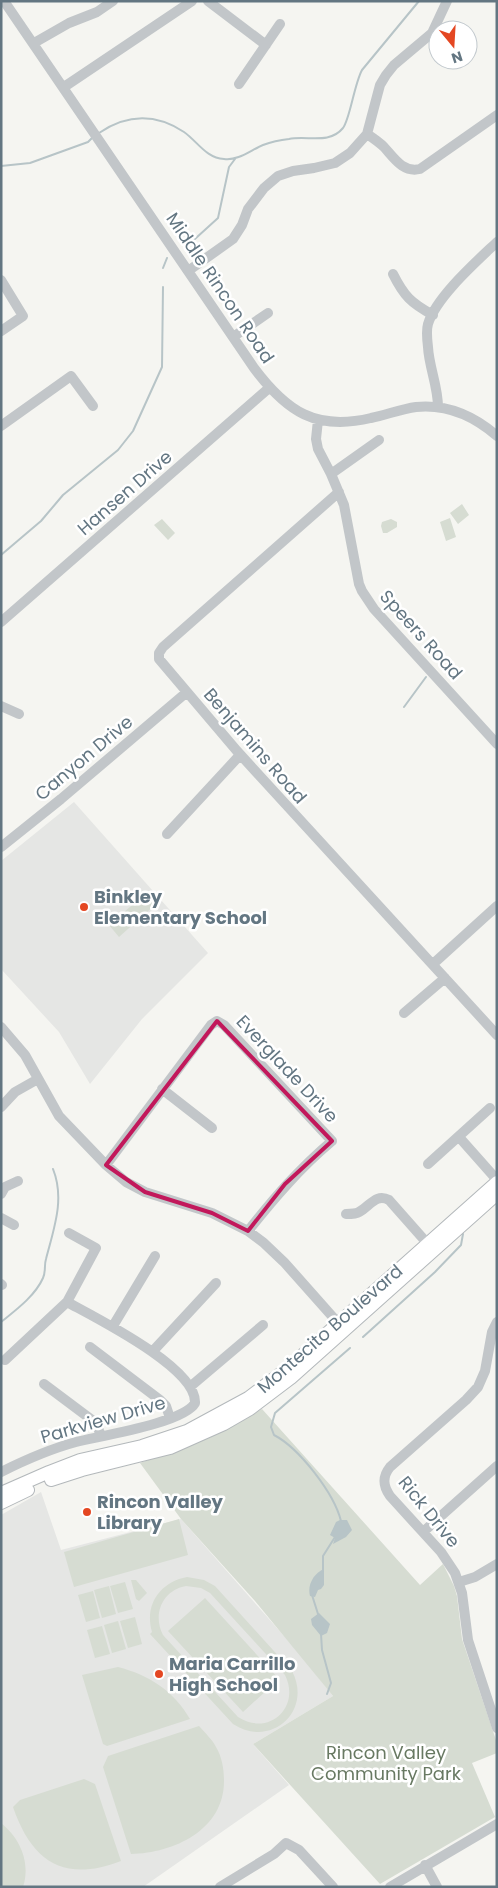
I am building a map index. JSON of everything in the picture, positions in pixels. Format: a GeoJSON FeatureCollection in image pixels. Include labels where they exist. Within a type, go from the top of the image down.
{"type":"FeatureCollection","features":[{"type":"Feature","properties":{"kind":"main road","name":"Montecito Boulevard"},"geometry":{"type":"LineString","coordinates":[[1,1492],[80,1460],[142,1446],[187,1431],[248,1398],[339,1324],[497,1181]]}},
{"type":"Feature","properties":{"kind":"main road","name":"Montecito Boulevard"},"geometry":{"type":"LineString","coordinates":[[1,1503],[53,1479],[170,1448],[238,1416],[272,1394],[291,1378],[497,1194]]}},
{"type":"Feature","properties":{"kind":"street","name":"Middle Rincon Road"},"geometry":{"type":"LineString","coordinates":[[4,1],[233,337],[269,388],[286,404],[298,412],[318,420],[336,423],[352,422],[415,407],[438,407],[464,414],[497,436]]}},
{"type":"Feature","properties":{"kind":"street"},"geometry":{"type":"LineString","coordinates":[[34,43],[69,23],[97,12],[113,1]]}},
{"type":"Feature","properties":{"kind":"street"},"geometry":{"type":"LineString","coordinates":[[64,87],[192,1]]}},
{"type":"Feature","properties":{"kind":"street"},"geometry":{"type":"LineString","coordinates":[[208,1],[266,45]]}},
{"type":"Feature","properties":{"kind":"street"},"geometry":{"type":"LineString","coordinates":[[188,271],[233,239],[242,225],[248,209],[264,188],[278,176],[293,171],[335,163],[350,153],[367,134],[380,85],[386,75],[432,32],[447,1]]}},
{"type":"Feature","properties":{"kind":"street"},"geometry":{"type":"LineString","coordinates":[[239,84],[280,24]]}},
{"type":"Feature","properties":{"kind":"street"},"geometry":{"type":"LineString","coordinates":[[367,134],[382,145],[402,167],[414,171],[420,169],[497,115]]}},
{"type":"Feature","properties":{"kind":"street"},"geometry":{"type":"LineString","coordinates":[[438,407],[438,396],[428,350],[428,324],[458,280],[497,242]]}},
{"type":"Feature","properties":{"kind":"street"},"geometry":{"type":"LineString","coordinates":[[393,274],[402,292],[417,306],[433,315]]}},
{"type":"Feature","properties":{"kind":"street"},"geometry":{"type":"LineString","coordinates":[[1,280],[23,316],[1,331]]}},
{"type":"Feature","properties":{"kind":"street"},"geometry":{"type":"LineString","coordinates":[[233,337],[268,313]]}},
{"type":"Feature","properties":{"kind":"street"},"geometry":{"type":"LineString","coordinates":[[1,426],[71,376],[94,406]]}},
{"type":"Feature","properties":{"kind":"street","name":"Hansen Drive"},"geometry":{"type":"LineString","coordinates":[[1,622],[269,388]]}},
{"type":"Feature","properties":{"kind":"street","name":"Speers Road"},"geometry":{"type":"LineString","coordinates":[[318,420],[316,439],[318,449],[344,505],[359,584],[364,594],[374,609],[497,744]]}},
{"type":"Feature","properties":{"kind":"street"},"geometry":{"type":"LineString","coordinates":[[331,474],[379,440]]}},
{"type":"Feature","properties":{"kind":"street","name":"Benjamins Road"},"geometry":{"type":"LineString","coordinates":[[339,492],[163,646],[159,653],[159,660],[240,755],[497,1035]]}},
{"type":"Feature","properties":{"kind":"street","name":"Canyon Drive"},"geometry":{"type":"LineString","coordinates":[[1,848],[61,800],[187,692]]}},
{"type":"Feature","properties":{"kind":"street"},"geometry":{"type":"LineString","coordinates":[[1,706],[19,714]]}},
{"type":"Feature","properties":{"kind":"street"},"geometry":{"type":"LineString","coordinates":[[167,834],[240,755]]}},
{"type":"Feature","properties":{"kind":"street"},"geometry":{"type":"LineString","coordinates":[[433,964],[497,906]]}},
{"type":"Feature","properties":{"kind":"street"},"geometry":{"type":"LineString","coordinates":[[404,1013],[445,978]]}},
{"type":"Feature","properties":{"kind":"street","name":"Everglade Drive"},"geometry":{"type":"LineString","coordinates":[[106,1166],[162,1089],[211,1025],[217,1021],[237,1039],[332,1141],[285,1184],[248,1231]]}},
{"type":"Feature","properties":{"kind":"street"},"geometry":{"type":"LineString","coordinates":[[1,1027],[25,1055],[59,1116],[106,1166],[126,1182],[145,1192],[212,1213],[248,1231],[284,1262],[339,1324]]}},
{"type":"Feature","properties":{"kind":"street"},"geometry":{"type":"LineString","coordinates":[[1,1107],[15,1092],[38,1079]]}},
{"type":"Feature","properties":{"kind":"street"},"geometry":{"type":"LineString","coordinates":[[162,1089],[212,1128]]}},
{"type":"Feature","properties":{"kind":"street"},"geometry":{"type":"LineString","coordinates":[[428,1164],[490,1108]]}},
{"type":"Feature","properties":{"kind":"street"},"geometry":{"type":"LineString","coordinates":[[458,1137],[497,1181]]}},
{"type":"Feature","properties":{"kind":"street"},"geometry":{"type":"LineString","coordinates":[[1,1194],[5,1187],[18,1180]]}},
{"type":"Feature","properties":{"kind":"street"},"geometry":{"type":"LineString","coordinates":[[346,1214],[358,1213],[378,1198],[384,1197],[389,1200],[428,1243]]}},
{"type":"Feature","properties":{"kind":"street"},"geometry":{"type":"LineString","coordinates":[[1,1218],[14,1225]]}},
{"type":"Feature","properties":{"kind":"street"},"geometry":{"type":"LineString","coordinates":[[4,1360],[67,1302],[96,1248],[69,1233]]}},
{"type":"Feature","properties":{"kind":"street"},"geometry":{"type":"LineString","coordinates":[[112,1326],[155,1256]]}},
{"type":"Feature","properties":{"kind":"street"},"geometry":{"type":"LineString","coordinates":[[153,1351],[216,1283]]}},
{"type":"Feature","properties":{"kind":"street","name":"Parkview Drive"},"geometry":{"type":"LineString","coordinates":[[1,1472],[49,1451],[101,1436],[142,1428],[190,1410],[193,1407],[195,1399],[191,1386],[153,1351],[67,1302]]}},
{"type":"Feature","properties":{"kind":"street","name":"Rick Drive"},"geometry":{"type":"LineString","coordinates":[[497,1322],[492,1332],[485,1371],[478,1387],[466,1400],[390,1467],[385,1475],[384,1483],[387,1492],[445,1557],[459,1582],[464,1600],[468,1640],[497,1728]]}},
{"type":"Feature","properties":{"kind":"street"},"geometry":{"type":"LineString","coordinates":[[191,1386],[263,1325]]}},
{"type":"Feature","properties":{"kind":"street"},"geometry":{"type":"LineString","coordinates":[[90,1347],[160,1400],[166,1406],[170,1418]]}},
{"type":"Feature","properties":{"kind":"street"},"geometry":{"type":"LineString","coordinates":[[44,1384],[96,1423],[101,1436]]}},
{"type":"Feature","properties":{"kind":"street"},"geometry":{"type":"LineString","coordinates":[[424,1532],[497,1466]]}},
{"type":"Feature","properties":{"kind":"street"},"geometry":{"type":"LineString","coordinates":[[459,1582],[497,1564]]}},
{"type":"Feature","properties":{"kind":"street"},"geometry":{"type":"LineString","coordinates":[[390,1887],[497,1824]]}},
{"type":"Feature","properties":{"kind":"street"},"geometry":{"type":"LineString","coordinates":[[220,1887],[274,1854],[286,1843],[299,1850],[333,1887]]}},
{"type":"Feature","properties":{"kind":"street"},"geometry":{"type":"LineString","coordinates":[[425,1865],[437,1887]]}},
{"type":"Feature","properties":{"kind":"highlighted area"},"geometry":{"type":"Polygon","coordinates":[[[217,1021],[332,1141],[285,1184],[248,1231],[212,1213],[145,1192],[106,1165],[217,1021]]]}},
{"type":"Feature","properties":{"kind":"shaded area","name":"Binkley Elementary School"},"geometry":{"type":"Polygon","coordinates":[[[74,802],[208,953],[142,1019],[90,1084],[59,1032],[1,969],[1,861],[74,802]]]}},
{"type":"Feature","properties":{"kind":"shaded area","name":"Maria Carrillo High School"},"geometry":{"type":"Polygon","coordinates":[[[41,1492],[61,1550],[181,1519],[299,1653],[333,1696],[253,1744],[289,1785],[143,1887],[1,1887],[1,1515],[41,1492]]]}},
{"type":"Feature","properties":{"kind":"shaded area"},"geometry":{"type":"Polygon","coordinates":[[[347,1520],[352,1530],[346,1537],[333,1544],[335,1538],[330,1535],[336,1522],[347,1520]]]}},
{"type":"Feature","properties":{"kind":"shaded area"},"geometry":{"type":"Polygon","coordinates":[[[324,1569],[324,1585],[318,1590],[315,1597],[310,1596],[312,1580],[317,1573],[324,1569]]]}},
{"type":"Feature","properties":{"kind":"shaded area"},"geometry":{"type":"Polygon","coordinates":[[[319,1613],[330,1624],[327,1633],[321,1636],[312,1625],[311,1619],[319,1613]]]}},
{"type":"Feature","properties":{"kind":"green space"},"geometry":{"type":"Polygon","coordinates":[[[462,504],[469,515],[458,524],[450,513],[462,504]]]}},
{"type":"Feature","properties":{"kind":"green space"},"geometry":{"type":"Polygon","coordinates":[[[450,518],[456,537],[446,541],[440,522],[450,518]]]}},
{"type":"Feature","properties":{"kind":"green space"},"geometry":{"type":"Polygon","coordinates":[[[162,519],[175,533],[168,540],[154,525],[162,519]]]}},
{"type":"Feature","properties":{"kind":"green space"},"geometry":{"type":"Polygon","coordinates":[[[391,519],[397,522],[397,527],[387,533],[383,533],[382,522],[391,519]]]}},
{"type":"Feature","properties":{"kind":"green space"},"geometry":{"type":"Polygon","coordinates":[[[145,894],[156,904],[119,937],[109,925],[145,894]]]}},
{"type":"Feature","properties":{"kind":"green space","name":"Rincon Valley Community Park"},"geometry":{"type":"Polygon","coordinates":[[[262,1409],[420,1585],[443,1564],[454,1586],[462,1639],[497,1743],[497,1753],[472,1763],[495,1817],[380,1884],[253,1744],[333,1696],[255,1601],[181,1519],[140,1463],[209,1438],[262,1409]]]}},
{"type":"Feature","properties":{"kind":"green space"},"geometry":{"type":"Polygon","coordinates":[[[179,1519],[188,1555],[74,1587],[64,1552],[179,1519]]]}},
{"type":"Feature","properties":{"kind":"green space"},"geometry":{"type":"Polygon","coordinates":[[[187,1577],[204,1580],[215,1586],[292,1671],[297,1686],[297,1700],[293,1712],[285,1722],[274,1729],[261,1732],[247,1731],[233,1724],[150,1634],[152,1632],[150,1613],[156,1596],[162,1589],[177,1580],[187,1577]],[[186,1586],[178,1588],[166,1598],[159,1611],[160,1627],[163,1635],[238,1717],[250,1722],[261,1723],[271,1721],[285,1708],[289,1698],[289,1687],[285,1675],[210,1593],[201,1588],[186,1586]]]}},
{"type":"Feature","properties":{"kind":"green space"},"geometry":{"type":"Polygon","coordinates":[[[131,1580],[136,1580],[147,1593],[139,1601],[136,1599],[131,1580]]]}},
{"type":"Feature","properties":{"kind":"green space"},"geometry":{"type":"Polygon","coordinates":[[[125,1582],[133,1609],[118,1613],[110,1586],[125,1582]]]}},
{"type":"Feature","properties":{"kind":"green space"},"geometry":{"type":"Polygon","coordinates":[[[109,1586],[116,1614],[102,1618],[94,1590],[109,1586]]]}},
{"type":"Feature","properties":{"kind":"green space"},"geometry":{"type":"Polygon","coordinates":[[[93,1591],[100,1618],[86,1622],[78,1595],[93,1591]]]}},
{"type":"Feature","properties":{"kind":"green space"},"geometry":{"type":"Polygon","coordinates":[[[205,1598],[279,1679],[243,1712],[168,1631],[205,1598]]]}},
{"type":"Feature","properties":{"kind":"green space"},"geometry":{"type":"Polygon","coordinates":[[[135,1617],[142,1644],[128,1648],[120,1621],[135,1617]]]}},
{"type":"Feature","properties":{"kind":"green space"},"geometry":{"type":"Polygon","coordinates":[[[118,1621],[126,1649],[112,1653],[104,1625],[118,1621]]]}},
{"type":"Feature","properties":{"kind":"green space"},"geometry":{"type":"Polygon","coordinates":[[[102,1626],[110,1654],[95,1658],[87,1630],[102,1626]]]}},
{"type":"Feature","properties":{"kind":"green space"},"geometry":{"type":"Polygon","coordinates":[[[118,1667],[129,1670],[160,1686],[176,1700],[190,1719],[107,1746],[103,1744],[82,1675],[118,1667]]]}},
{"type":"Feature","properties":{"kind":"green space"},"geometry":{"type":"Polygon","coordinates":[[[199,1726],[214,1744],[220,1755],[224,1772],[222,1798],[216,1813],[194,1836],[164,1849],[131,1854],[103,1767],[108,1756],[199,1726]]]}},
{"type":"Feature","properties":{"kind":"green space"},"geometry":{"type":"Polygon","coordinates":[[[84,1779],[95,1784],[121,1861],[83,1870],[67,1868],[53,1863],[40,1854],[30,1842],[13,1807],[20,1800],[84,1779]]]}},
{"type":"Feature","properties":{"kind":"green space"},"geometry":{"type":"Polygon","coordinates":[[[1,1823],[14,1836],[25,1860],[26,1869],[23,1887],[1,1887],[1,1823]]]}},
{"type":"Feature","properties":{"kind":"waterway"},"geometry":{"type":"LineString","coordinates":[[99,133],[120,122],[131,119],[152,119],[162,121],[184,132],[212,156],[229,159],[239,157],[276,141],[331,136],[343,128],[345,124],[362,70],[419,1]]}},
{"type":"Feature","properties":{"kind":"waterway"},"geometry":{"type":"LineString","coordinates":[[1,166],[30,163],[88,142],[93,137]]}},
{"type":"Feature","properties":{"kind":"waterway"},"geometry":{"type":"LineString","coordinates":[[185,248],[218,218],[229,167],[235,159]]}},
{"type":"Feature","properties":{"kind":"waterway"},"geometry":{"type":"LineString","coordinates":[[163,268],[167,258]]}},
{"type":"Feature","properties":{"kind":"waterway"},"geometry":{"type":"LineString","coordinates":[[1,555],[41,521],[63,495],[118,450],[133,431],[162,367],[163,287]]}},
{"type":"Feature","properties":{"kind":"waterway"},"geometry":{"type":"LineString","coordinates":[[404,707],[426,677]]}},
{"type":"Feature","properties":{"kind":"waterway"},"geometry":{"type":"LineString","coordinates":[[1,1322],[30,1297],[40,1285],[44,1276],[45,1261],[57,1214],[58,1191],[53,1169]]}},
{"type":"Feature","properties":{"kind":"waterway"},"geometry":{"type":"LineString","coordinates":[[363,1337],[435,1272],[461,1245],[463,1234]]}},
{"type":"Feature","properties":{"kind":"waterway"},"geometry":{"type":"LineString","coordinates":[[341,1521],[331,1498],[314,1472],[294,1450],[274,1435],[271,1427],[275,1413],[350,1348]]}},
{"type":"Feature","properties":{"kind":"waterway"},"geometry":{"type":"LineString","coordinates":[[323,1571],[323,1556],[335,1537]]}},
{"type":"Feature","properties":{"kind":"waterway"},"geometry":{"type":"LineString","coordinates":[[312,1595],[318,1614]]}},
{"type":"Feature","properties":{"kind":"waterway"},"geometry":{"type":"LineString","coordinates":[[321,1634],[322,1650],[331,1683],[327,1694]]}},
{"type":"Feature","properties":{"kind":"place","name":"Binkley Elementary School"},"geometry":{"type":"Point","coordinates":[84,907]}},
{"type":"Feature","properties":{"kind":"place","name":"Rincon Valley Library"},"geometry":{"type":"Point","coordinates":[87,1512]}},
{"type":"Feature","properties":{"kind":"place","name":"Maria Carrillo High School"},"geometry":{"type":"Point","coordinates":[159,1674]}}]}
